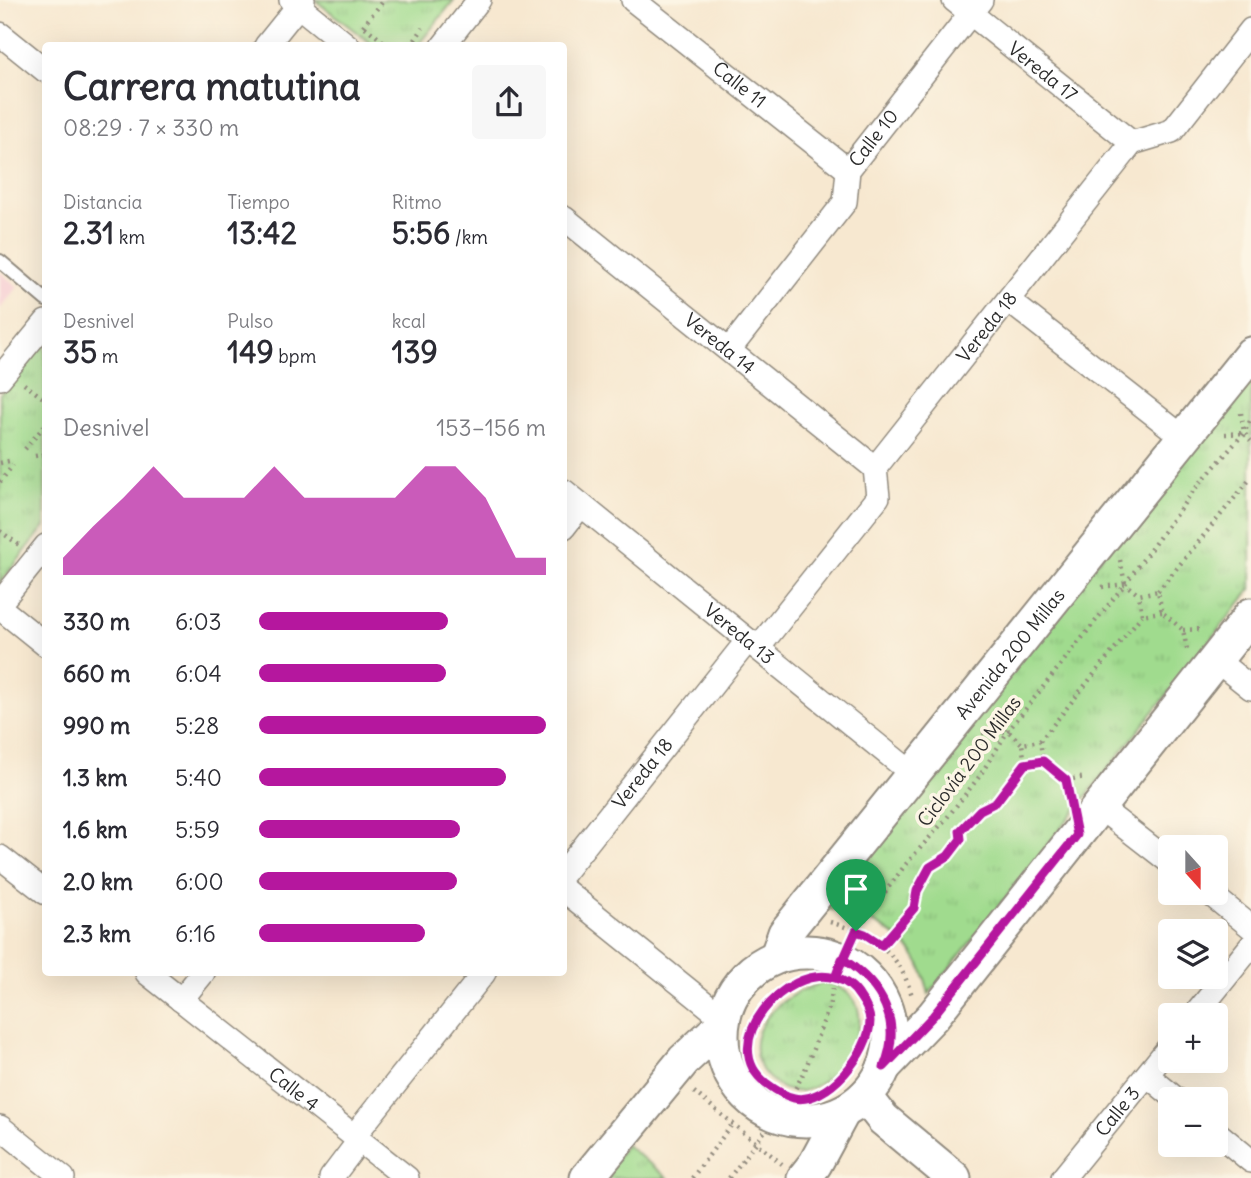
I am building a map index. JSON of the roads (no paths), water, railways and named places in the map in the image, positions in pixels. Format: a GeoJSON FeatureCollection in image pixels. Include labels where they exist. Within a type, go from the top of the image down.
{"type":"FeatureCollection","features":[{"type":"Feature","properties":{"kind":"main road","name":"Avenida 200 Millas"},"geometry":{"type":"LineString","coordinates":[[777,956],[785,933],[1251,354]]}},
{"type":"Feature","properties":{"kind":"main road"},"geometry":{"type":"LineString","coordinates":[[884,1067],[933,1016],[1251,615]]}},
{"type":"Feature","properties":{"kind":"main road"},"geometry":{"type":"LineString","coordinates":[[797,1174],[816,1164],[851,1108],[880,1078],[889,1056],[891,1034],[888,1011],[878,990],[863,972],[844,956],[799,951],[777,956],[756,967],[740,983],[728,1003],[723,1022],[722,1049],[729,1070],[741,1090],[759,1105],[784,1106],[802,1120],[829,1118],[851,1108],[883,1119],[954,1178]]}},
{"type":"Feature","properties":{"kind":"main road"},"geometry":{"type":"LineString","coordinates":[[587,1178],[684,1060],[723,1022]]}},
{"type":"Feature","properties":{"kind":"main road"},"geometry":{"type":"LineString","coordinates":[[851,1108],[921,1178]]}},
{"type":"Feature","properties":{"kind":"street"},"geometry":{"type":"LineString","coordinates":[[446,42],[479,0]]}},
{"type":"Feature","properties":{"kind":"street","name":"Calle 11"},"geometry":{"type":"LineString","coordinates":[[633,0],[848,170]]}},
{"type":"Feature","properties":{"kind":"street"},"geometry":{"type":"LineString","coordinates":[[269,42],[298,2],[343,42]]}},
{"type":"Feature","properties":{"kind":"street","name":"Calle 10"},"geometry":{"type":"LineString","coordinates":[[729,350],[845,202],[848,170],[969,4]]}},
{"type":"Feature","properties":{"kind":"street","name":"Vereda 17"},"geometry":{"type":"LineString","coordinates":[[969,4],[1132,143]]}},
{"type":"Feature","properties":{"kind":"street"},"geometry":{"type":"LineString","coordinates":[[1132,143],[1172,131],[1251,30]]}},
{"type":"Feature","properties":{"kind":"street"},"geometry":{"type":"LineString","coordinates":[[0,34],[42,68]]}},
{"type":"Feature","properties":{"kind":"street","name":"Vereda 18"},"geometry":{"type":"LineString","coordinates":[[567,868],[878,497],[875,468],[1132,143]]}},
{"type":"Feature","properties":{"kind":"street","name":"Vereda 14"},"geometry":{"type":"LineString","coordinates":[[567,220],[875,468]]}},
{"type":"Feature","properties":{"kind":"street"},"geometry":{"type":"LineString","coordinates":[[1008,300],[1184,438]]}},
{"type":"Feature","properties":{"kind":"street"},"geometry":{"type":"LineString","coordinates":[[0,378],[42,327]]}},
{"type":"Feature","properties":{"kind":"street"},"geometry":{"type":"LineString","coordinates":[[567,516],[572,498]]}},
{"type":"Feature","properties":{"kind":"street","name":"Vereda 13"},"geometry":{"type":"LineString","coordinates":[[572,498],[914,775]]}},
{"type":"Feature","properties":{"kind":"street"},"geometry":{"type":"LineString","coordinates":[[42,551],[0,606],[42,642]]}},
{"type":"Feature","properties":{"kind":"street"},"geometry":{"type":"LineString","coordinates":[[1216,660],[1251,688]]}},
{"type":"Feature","properties":{"kind":"street"},"geometry":{"type":"LineString","coordinates":[[1100,807],[1158,853]]}},
{"type":"Feature","properties":{"kind":"street"},"geometry":{"type":"LineString","coordinates":[[0,857],[42,890]]}},
{"type":"Feature","properties":{"kind":"street"},"geometry":{"type":"LineString","coordinates":[[567,892],[723,1022]]}},
{"type":"Feature","properties":{"kind":"street"},"geometry":{"type":"LineString","coordinates":[[1224,905],[1251,927]]}},
{"type":"Feature","properties":{"kind":"street"},"geometry":{"type":"LineString","coordinates":[[1205,1003],[1251,946]]}},
{"type":"Feature","properties":{"kind":"street","name":"Calle 4"},"geometry":{"type":"LineString","coordinates":[[151,976],[407,1178]]}},
{"type":"Feature","properties":{"kind":"street"},"geometry":{"type":"LineString","coordinates":[[181,1000],[201,976]]}},
{"type":"Feature","properties":{"kind":"street"},"geometry":{"type":"LineString","coordinates":[[331,1178],[357,1138],[482,976]]}},
{"type":"Feature","properties":{"kind":"street","name":"Calle 3"},"geometry":{"type":"LineString","coordinates":[[1063,1178],[1158,1061]]}},
{"type":"Feature","properties":{"kind":"street"},"geometry":{"type":"LineString","coordinates":[[1147,1075],[1162,1087]]}},
{"type":"Feature","properties":{"kind":"street"},"geometry":{"type":"LineString","coordinates":[[0,1127],[63,1178]]}},
{"type":"Feature","properties":{"kind":"street"},"geometry":{"type":"LineString","coordinates":[[1228,1142],[1251,1161]]}},
{"type":"Feature","properties":{"kind":"lane"},"geometry":{"type":"LineString","coordinates":[[0,261],[42,297]]}}]}
